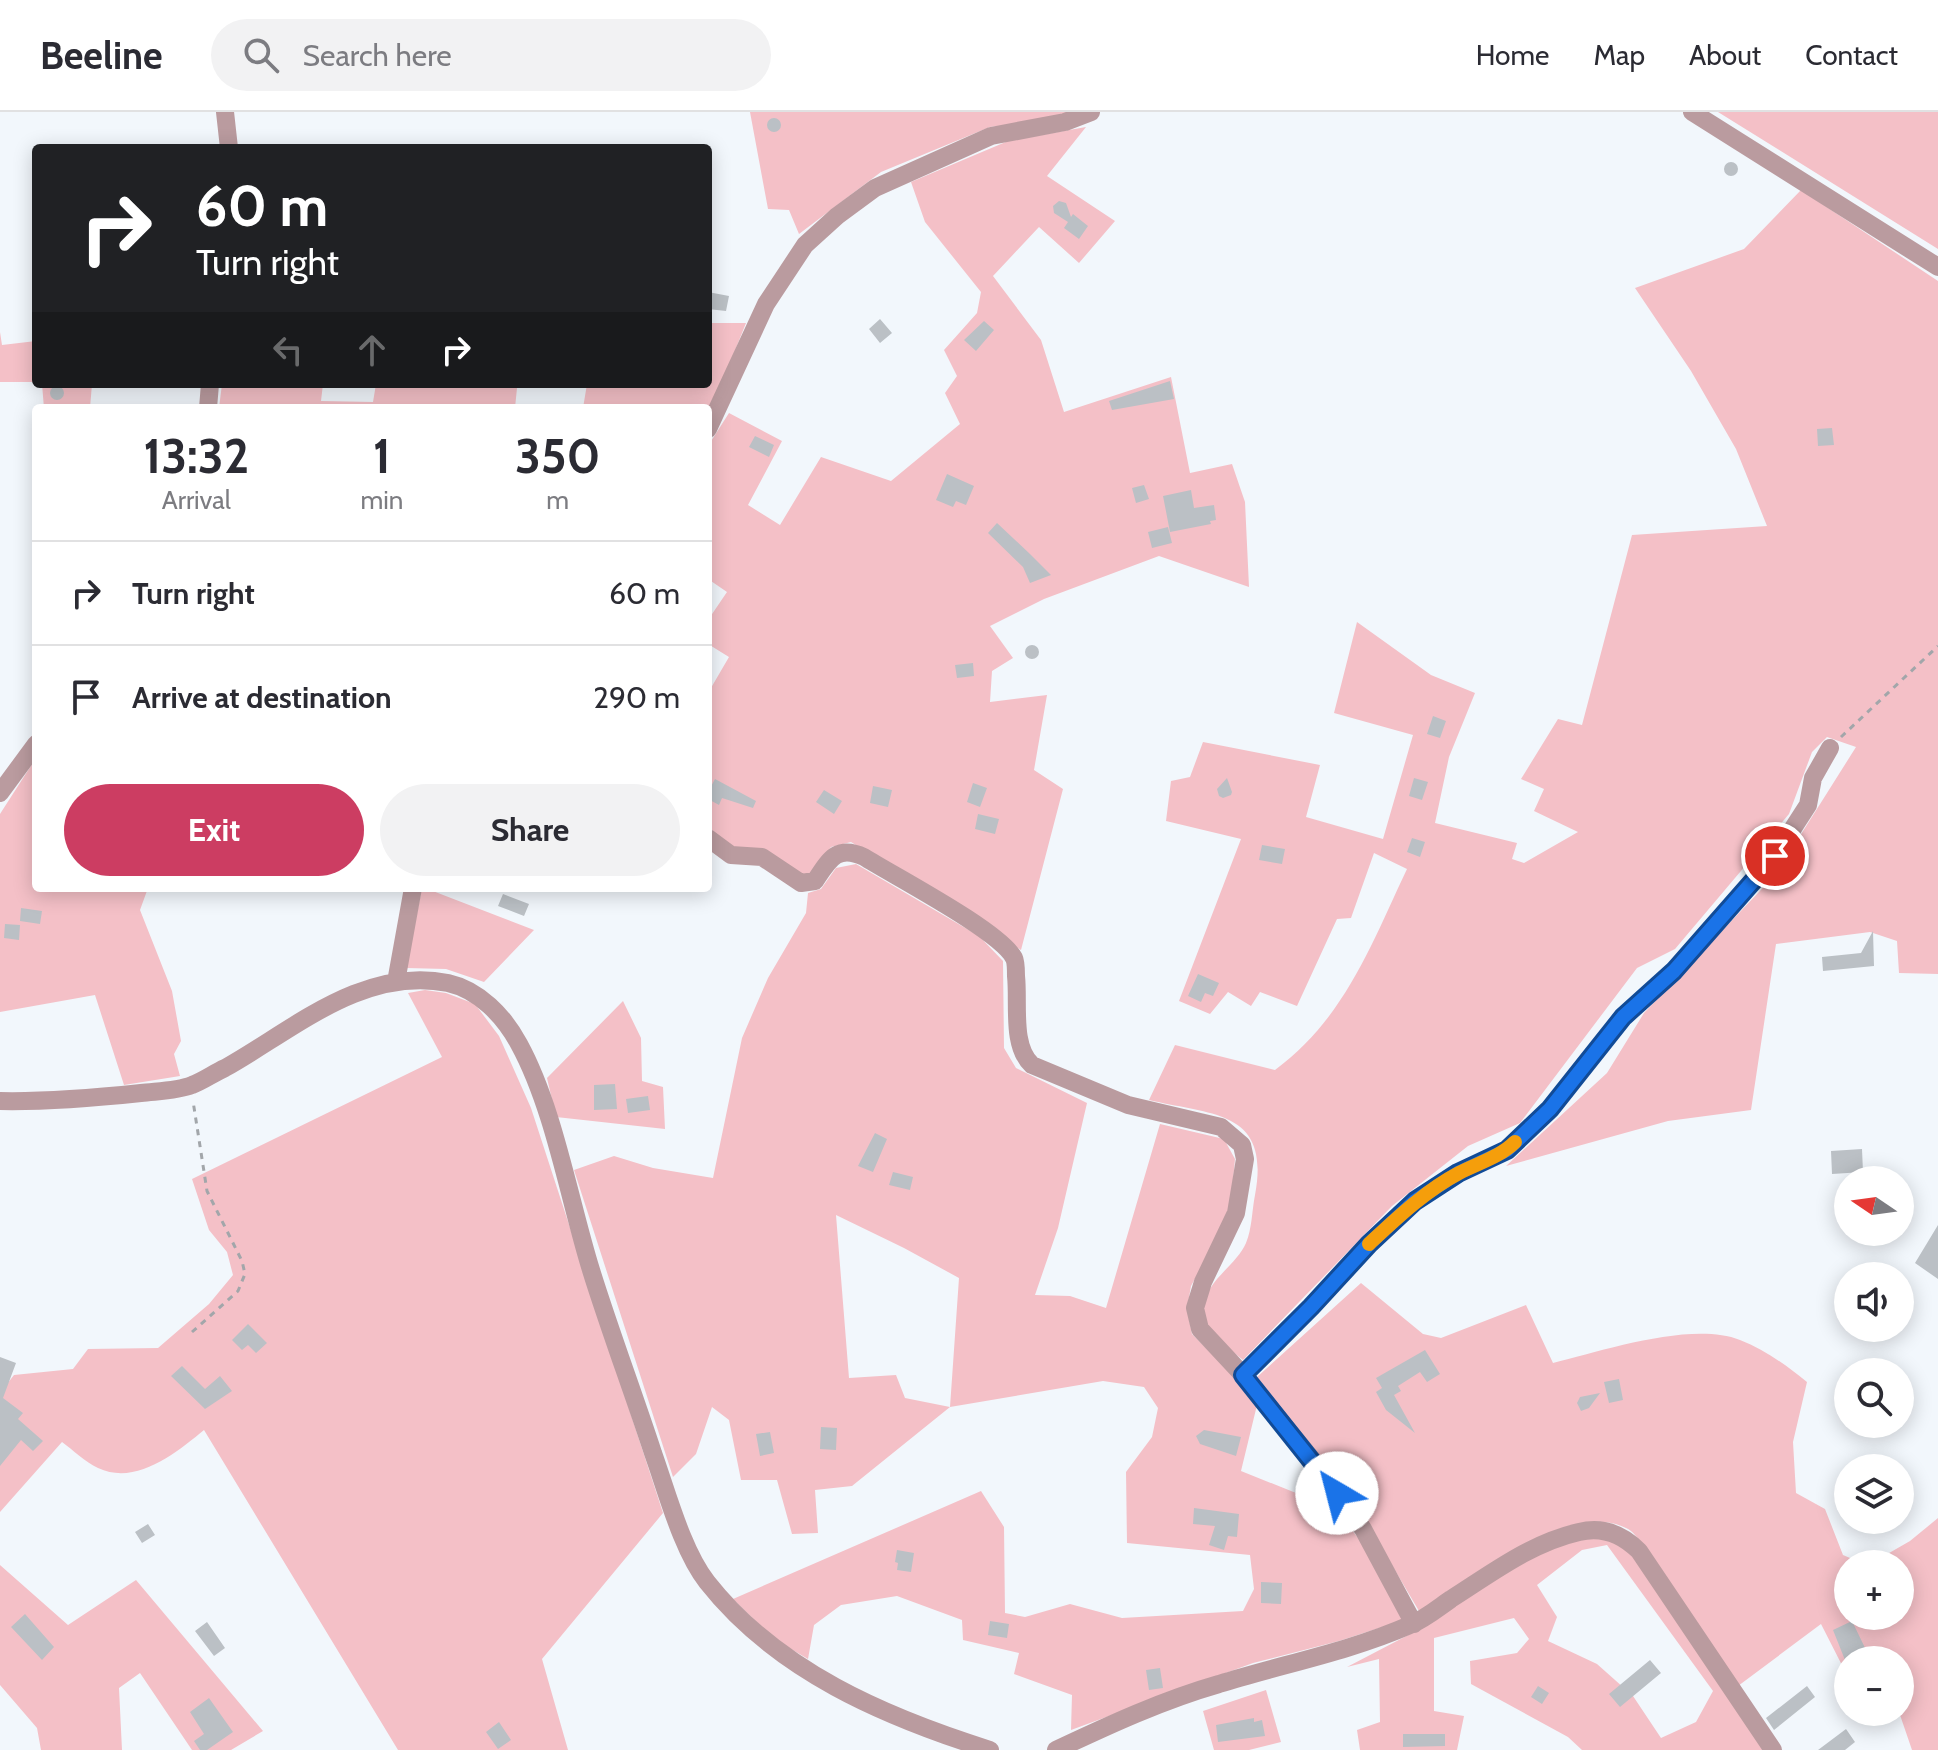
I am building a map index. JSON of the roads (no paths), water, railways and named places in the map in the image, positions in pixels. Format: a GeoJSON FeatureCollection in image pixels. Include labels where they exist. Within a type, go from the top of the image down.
{"type":"FeatureCollection","features":[{"type":"Feature","properties":{"kind":"street"},"geometry":{"type":"LineString","coordinates":[[225,112],[229,144]]}},
{"type":"Feature","properties":{"kind":"street"},"geometry":{"type":"LineString","coordinates":[[712,420],[766,304],[805,245],[837,216],[875,188],[991,136],[1065,122],[1091,112]]}},
{"type":"Feature","properties":{"kind":"street"},"geometry":{"type":"LineString","coordinates":[[1692,112],[1938,267]]}},
{"type":"Feature","properties":{"kind":"street"},"geometry":{"type":"LineString","coordinates":[[1243,1375],[1369,1244],[1415,1201],[1458,1173],[1507,1150],[1550,1109],[1623,1017],[1674,971],[1775,856],[1808,805],[1813,778],[1830,748]]}},
{"type":"Feature","properties":{"kind":"street"},"geometry":{"type":"LineString","coordinates":[[0,793],[32,749]]}},
{"type":"Feature","properties":{"kind":"street"},"geometry":{"type":"LineString","coordinates":[[712,841],[731,855],[762,857],[801,883],[815,881],[830,859],[841,852],[850,850],[864,857],[945,905],[1001,943],[1015,959],[1019,1042],[1023,1057],[1032,1065],[1059,1079],[1128,1105],[1221,1127],[1235,1137],[1242,1145],[1245,1159],[1236,1213],[1203,1282],[1195,1308],[1200,1329],[1243,1375],[1324,1474],[1363,1529],[1414,1624]]}},
{"type":"Feature","properties":{"kind":"street"},"geometry":{"type":"LineString","coordinates":[[396,982],[412,892]]}},
{"type":"Feature","properties":{"kind":"street"},"geometry":{"type":"LineString","coordinates":[[0,1101],[48,1102],[191,1086],[247,1055],[301,1019],[357,993],[396,982],[431,980],[474,992],[494,1011],[518,1043],[540,1094],[591,1271],[679,1527],[704,1579],[737,1617],[782,1656],[855,1698],[990,1750]]}},
{"type":"Feature","properties":{"kind":"street"},"geometry":{"type":"LineString","coordinates":[[1056,1750],[1135,1715],[1217,1684],[1351,1648],[1414,1624],[1511,1561],[1545,1543],[1581,1531],[1610,1532],[1628,1540],[1639,1551],[1773,1750]]}}]}
